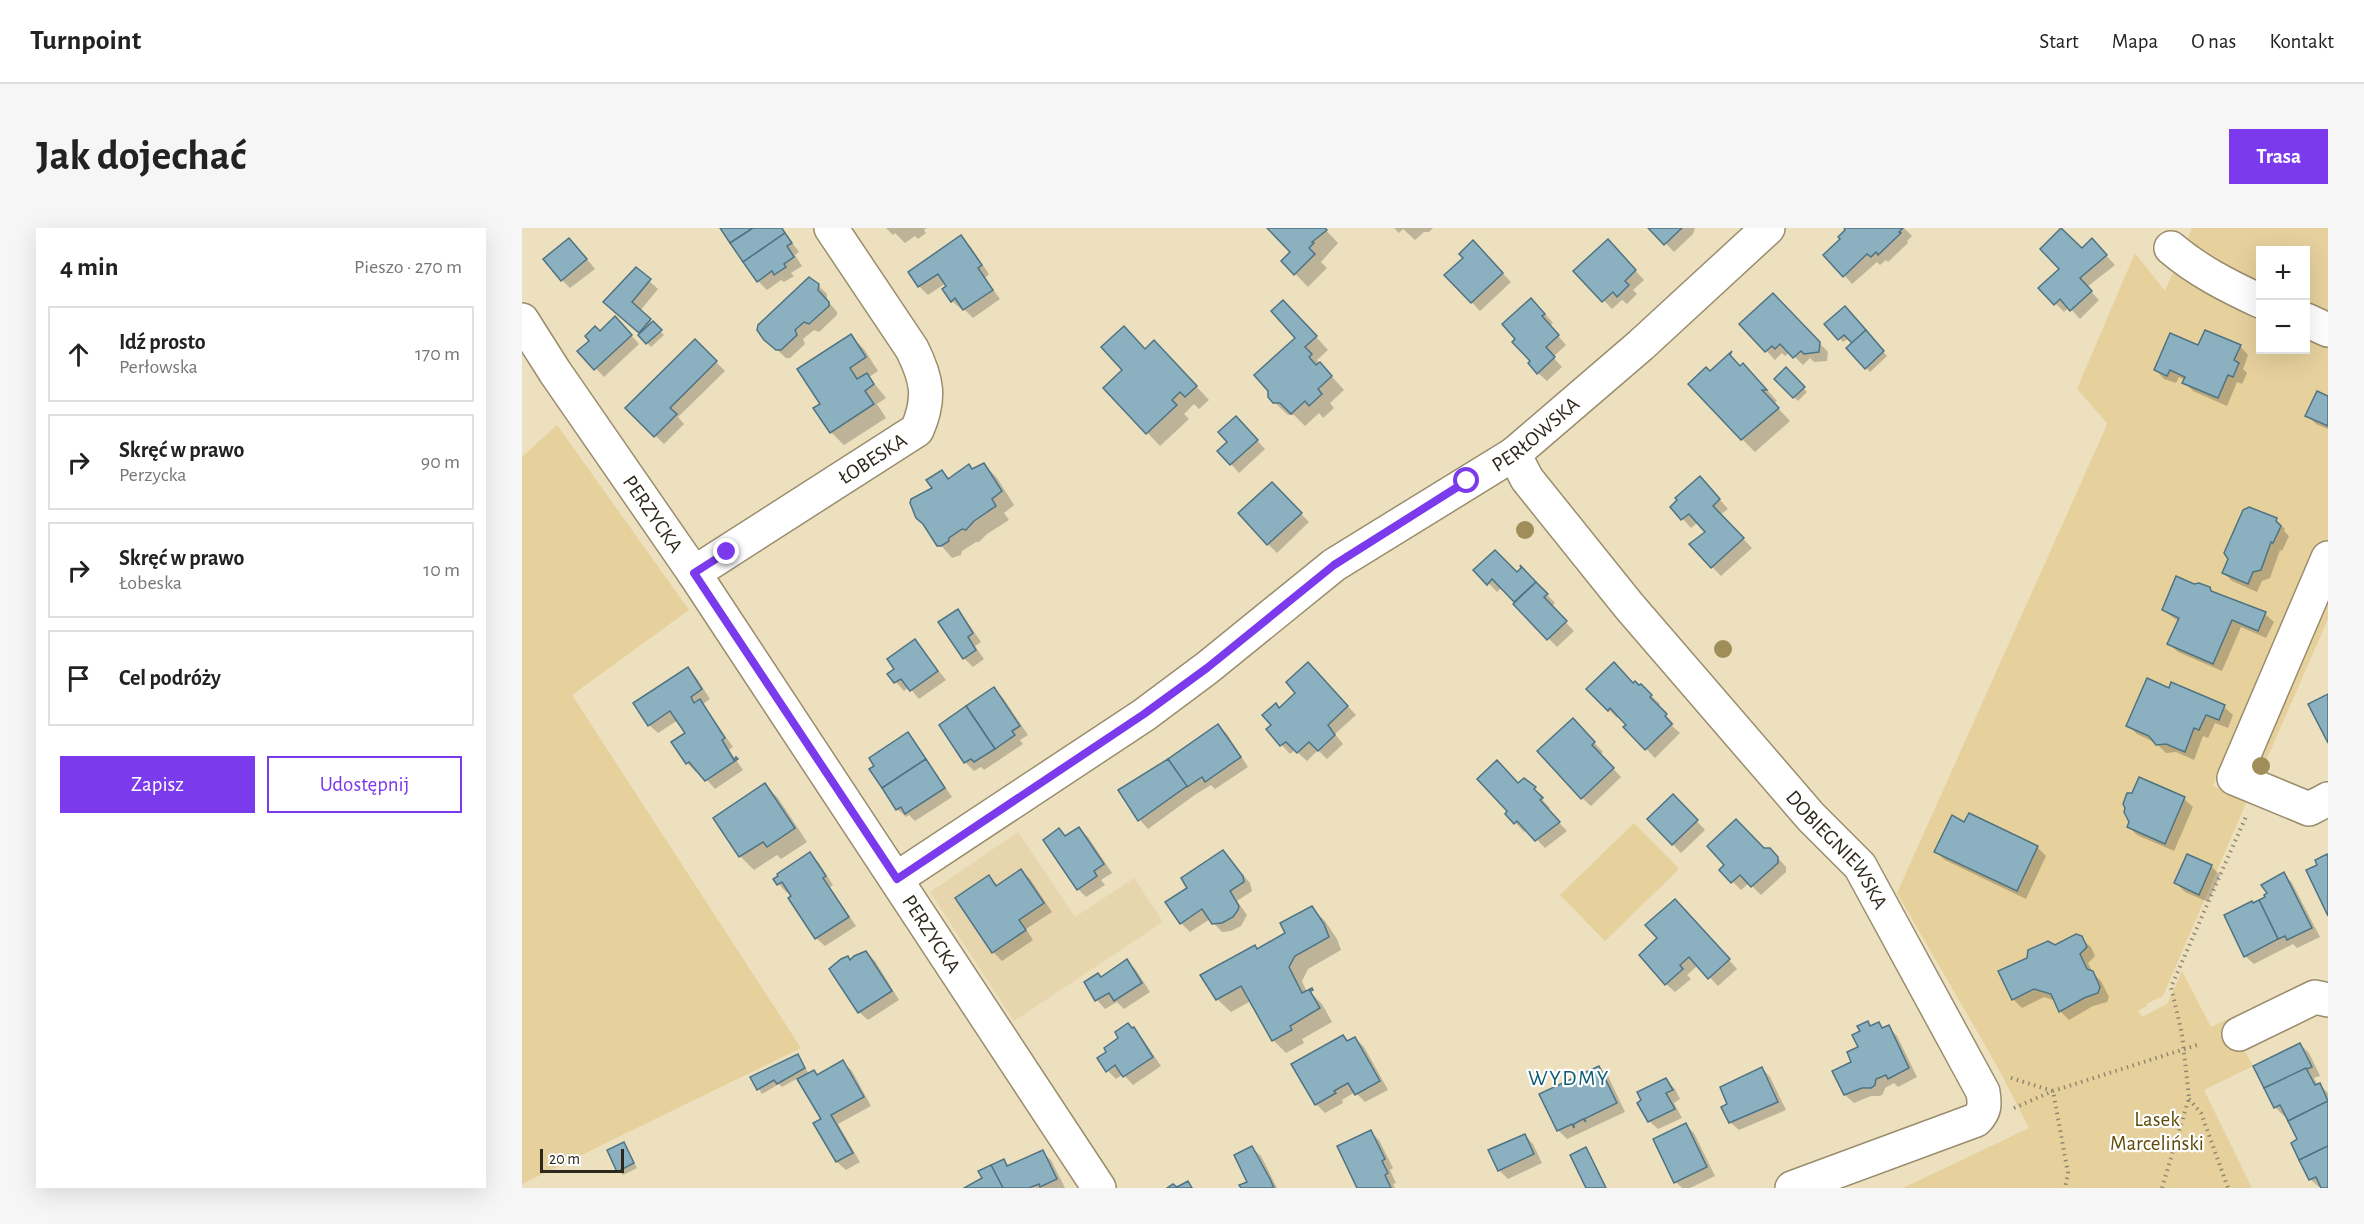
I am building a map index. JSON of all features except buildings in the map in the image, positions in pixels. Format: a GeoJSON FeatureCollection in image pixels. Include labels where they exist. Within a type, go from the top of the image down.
{"type":"FeatureCollection","features":[{"type":"Feature","properties":{"kind":"street","name":"ŁOBESKA"},"geometry":{"type":"LineString","coordinates":[[694,573],[917,430],[925,412],[926,382],[921,366],[831,228]]}},
{"type":"Feature","properties":{"kind":"street","name":"PERŁOWSKA"},"geometry":{"type":"LineString","coordinates":[[897,879],[1153,708],[1207,668],[1334,565],[1451,490],[1514,454],[1641,345],[1768,228]]}},
{"type":"Feature","properties":{"kind":"street"},"geometry":{"type":"LineString","coordinates":[[2171,248],[2190,264],[2226,286],[2258,300]]}},
{"type":"Feature","properties":{"kind":"street","name":"PERZYCKA"},"geometry":{"type":"LineString","coordinates":[[522,320],[555,372],[694,573],[1099,1188]]}},
{"type":"Feature","properties":{"kind":"street"},"geometry":{"type":"LineString","coordinates":[[2310,322],[2328,330]]}},
{"type":"Feature","properties":{"kind":"street","name":"DOBIEGNIEWSKA"},"geometry":{"type":"LineString","coordinates":[[1514,454],[1527,479],[1629,606],[1811,817],[1860,866],[1983,1092],[1985,1105],[1983,1113],[1976,1120]]}},
{"type":"Feature","properties":{"kind":"street"},"geometry":{"type":"LineString","coordinates":[[2328,558],[2234,778],[2255,795],[2309,809],[2328,799]]}},
{"type":"Feature","properties":{"kind":"street"},"geometry":{"type":"LineString","coordinates":[[2239,1034],[2315,997],[2328,1000]]}},
{"type":"Feature","properties":{"kind":"street"},"geometry":{"type":"LineString","coordinates":[[1792,1188],[1976,1120]]}},
{"type":"Feature","properties":{"kind":"path"},"geometry":{"type":"LineString","coordinates":[[2162,1188],[2189,1098],[2182,1034],[2171,987],[2255,795]]}},
{"type":"Feature","properties":{"kind":"path"},"geometry":{"type":"LineString","coordinates":[[1976,1120],[2013,1108],[2053,1091],[2197,1045]]}},
{"type":"Feature","properties":{"kind":"path"},"geometry":{"type":"LineString","coordinates":[[2053,1091],[2068,1173],[2065,1188]]}},
{"type":"Feature","properties":{"kind":"path"},"geometry":{"type":"LineString","coordinates":[[2189,1098],[2201,1113],[2228,1188]]}},
{"type":"Feature","properties":{"kind":"shaded area"},"geometry":{"type":"Polygon","coordinates":[[[1018,832],[1075,917],[1134,878],[1163,922],[1014,1021],[930,892],[1018,832]]]}},
{"type":"Feature","properties":{"kind":"green space","name":"Lasek Marceliński"},"geometry":{"type":"Polygon","coordinates":[[[2192,228],[2328,228],[2328,545],[2319,542],[2213,786],[2247,801],[2163,996],[2146,1004],[2147,1006],[2138,1011],[2142,1017],[2167,1004],[2182,971],[2211,1027],[2228,1019],[2253,1066],[2204,1090],[2252,1188],[1903,1188],[2029,1128],[1997,1066],[1897,893],[2106,427],[2107,423],[2077,389],[2135,253],[2165,291],[2192,228]]]}},
{"type":"Feature","properties":{"kind":"green space"},"geometry":{"type":"Polygon","coordinates":[[[557,425],[689,610],[572,695],[801,1048],[522,1184],[522,457],[557,425]]]}},
{"type":"Feature","properties":{"kind":"green space"},"geometry":{"type":"Polygon","coordinates":[[[2328,597],[2328,619],[2265,763],[2257,760],[2328,597]]]}},
{"type":"Feature","properties":{"kind":"green space"},"geometry":{"type":"Polygon","coordinates":[[[1634,823],[1679,869],[1605,941],[1560,895],[1634,823]]]}},
{"type":"Feature","properties":{"kind":"district","name":"WYDMY"},"geometry":{"type":"Point","coordinates":[1569,1077]}},
{"type":"Feature","properties":{"kind":"route"},"geometry":{"type":"LineString","coordinates":[[727,552],[694,573],[897,879],[1144,714],[1207,668],[1334,565],[1467,481]]}}]}
